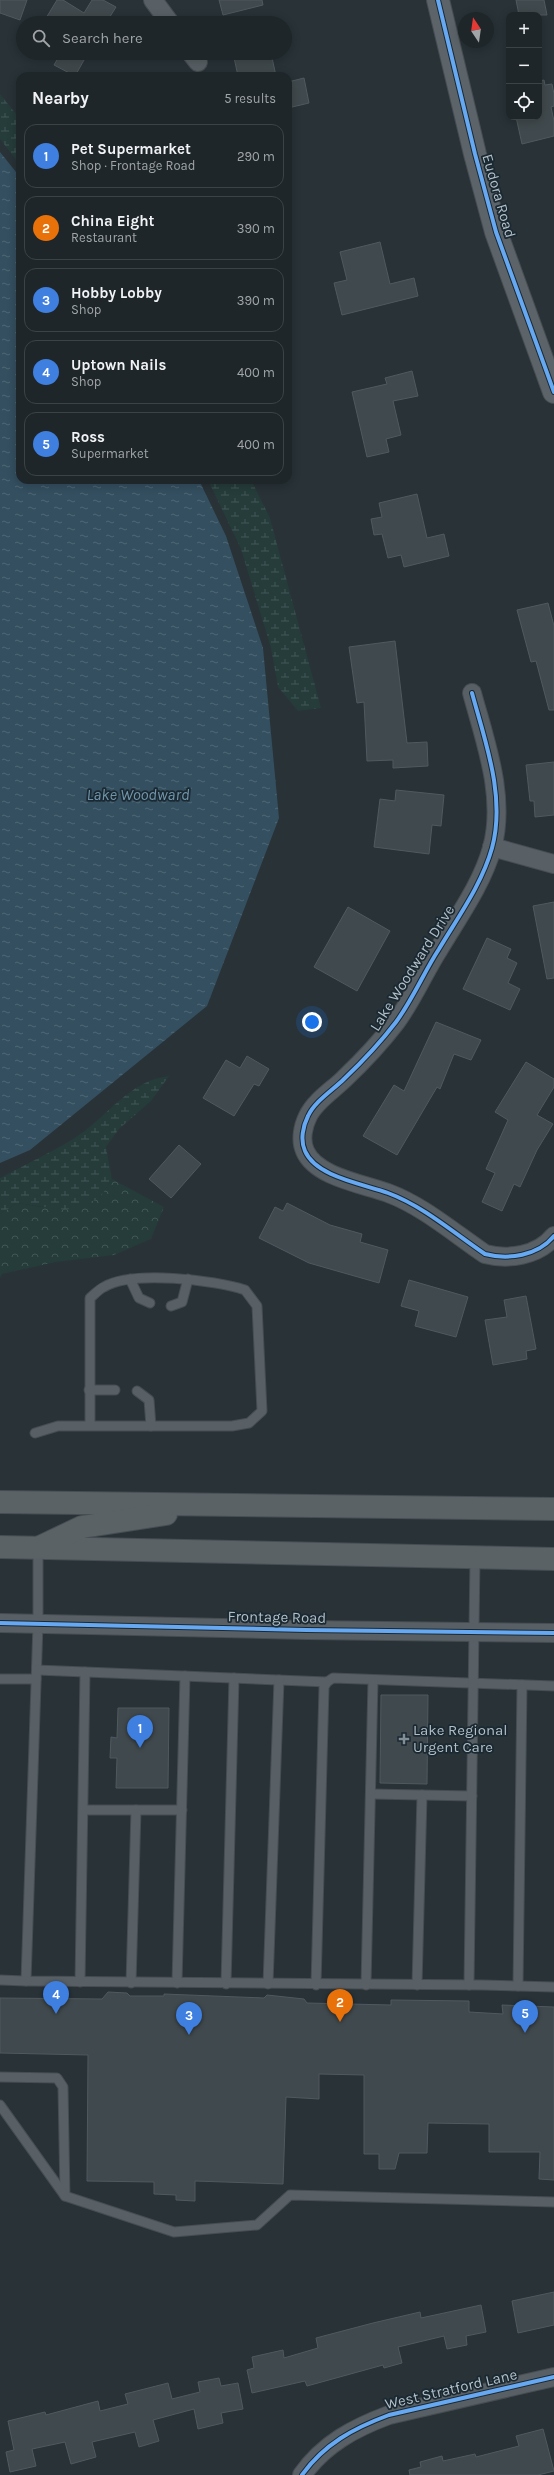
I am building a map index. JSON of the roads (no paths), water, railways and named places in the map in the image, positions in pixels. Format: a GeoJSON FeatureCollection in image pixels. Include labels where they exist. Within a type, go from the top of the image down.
{"type":"FeatureCollection","features":[{"type":"Feature","properties":{"kind":"main road"},"geometry":{"type":"LineString","coordinates":[[0,1502],[554,1509]]}},
{"type":"Feature","properties":{"kind":"main road"},"geometry":{"type":"LineString","coordinates":[[38,1548],[82,1527],[227,1505]]}},
{"type":"Feature","properties":{"kind":"main road"},"geometry":{"type":"LineString","coordinates":[[0,1547],[554,1559]]}},
{"type":"Feature","properties":{"kind":"street"},"geometry":{"type":"LineString","coordinates":[[153,0],[165,16]]}},
{"type":"Feature","properties":{"kind":"street","name":"Eudora Road"},"geometry":{"type":"LineString","coordinates":[[438,0],[496,232],[554,392]]}},
{"type":"Feature","properties":{"kind":"street","name":"Lake Woodward Drive"},"geometry":{"type":"LineString","coordinates":[[472,693],[488,751],[495,794],[496,818],[492,847],[469,899],[397,1020],[366,1058],[309,1114],[304,1127],[302,1140],[305,1151],[311,1161],[339,1177],[402,1199],[485,1254],[498,1257],[518,1256],[543,1246],[554,1236]]}},
{"type":"Feature","properties":{"kind":"street"},"geometry":{"type":"LineString","coordinates":[[492,847],[554,864]]}},
{"type":"Feature","properties":{"kind":"street","name":"Frontage Road"},"geometry":{"type":"LineString","coordinates":[[0,1623],[306,1630],[554,1632]]}},
{"type":"Feature","properties":{"kind":"street","name":"West Stratford Lane"},"geometry":{"type":"LineString","coordinates":[[302,2475],[311,2463],[328,2446],[366,2423],[389,2415],[554,2377]]}},
{"type":"Feature","properties":{"kind":"lane"},"geometry":{"type":"LineString","coordinates":[[130,1279],[139,1298],[150,1303]]}},
{"type":"Feature","properties":{"kind":"lane"},"geometry":{"type":"LineString","coordinates":[[35,1433],[58,1426],[90,1426],[151,1426],[232,1426],[249,1423],[262,1411],[257,1306],[245,1290],[188,1279],[130,1279],[104,1286],[90,1298],[90,1426]]}},
{"type":"Feature","properties":{"kind":"lane"},"geometry":{"type":"LineString","coordinates":[[171,1306],[182,1302],[188,1279]]}},
{"type":"Feature","properties":{"kind":"lane"},"geometry":{"type":"LineString","coordinates":[[89,1390],[115,1390]]}},
{"type":"Feature","properties":{"kind":"lane"},"geometry":{"type":"LineString","coordinates":[[137,1391],[149,1400],[151,1426]]}},
{"type":"Feature","properties":{"kind":"lane"},"geometry":{"type":"LineString","coordinates":[[26,1982],[38,1624],[38,1548]]}},
{"type":"Feature","properties":{"kind":"lane"},"geometry":{"type":"LineString","coordinates":[[469,1985],[476,1558]]}},
{"type":"Feature","properties":{"kind":"lane"},"geometry":{"type":"LineString","coordinates":[[80,1982],[84,1810],[85,1672]]}},
{"type":"Feature","properties":{"kind":"lane"},"geometry":{"type":"LineString","coordinates":[[0,1679],[85,1672],[327,1682]]}},
{"type":"Feature","properties":{"kind":"lane"},"geometry":{"type":"LineString","coordinates":[[177,1983],[185,1676]]}},
{"type":"Feature","properties":{"kind":"lane"},"geometry":{"type":"LineString","coordinates":[[226,1984],[234,1678]]}},
{"type":"Feature","properties":{"kind":"lane"},"geometry":{"type":"LineString","coordinates":[[316,1985],[324,1687],[327,1682],[333,1678],[554,1686]]}},
{"type":"Feature","properties":{"kind":"lane"},"geometry":{"type":"LineString","coordinates":[[268,1984],[279,1680]]}},
{"type":"Feature","properties":{"kind":"lane"},"geometry":{"type":"LineString","coordinates":[[366,1985],[373,1680]]}},
{"type":"Feature","properties":{"kind":"lane"},"geometry":{"type":"LineString","coordinates":[[518,1986],[522,1685]]}},
{"type":"Feature","properties":{"kind":"lane"},"geometry":{"type":"LineString","coordinates":[[371,1794],[472,1796]]}},
{"type":"Feature","properties":{"kind":"lane"},"geometry":{"type":"LineString","coordinates":[[417,1985],[422,1795]]}},
{"type":"Feature","properties":{"kind":"lane"},"geometry":{"type":"LineString","coordinates":[[84,1810],[182,1810]]}},
{"type":"Feature","properties":{"kind":"lane"},"geometry":{"type":"LineString","coordinates":[[130,1983],[136,1810]]}},
{"type":"Feature","properties":{"kind":"lane"},"geometry":{"type":"LineString","coordinates":[[0,1980],[26,1982],[554,1987]]}},
{"type":"Feature","properties":{"kind":"lane"},"geometry":{"type":"LineString","coordinates":[[0,2077],[57,2078],[63,2087],[65,2196]]}},
{"type":"Feature","properties":{"kind":"lane"},"geometry":{"type":"LineString","coordinates":[[0,2105],[65,2196],[174,2232],[256,2225],[290,2196],[554,2202]]}},
{"type":"Feature","properties":{"kind":"water","name":"Lake Woodward"},"geometry":{"type":"Polygon","coordinates":[[[0,152],[16,172],[16,484],[201,484],[226,536],[263,648],[279,818],[207,1006],[30,1150],[0,1163],[0,152]]]}},
{"type":"Feature","properties":{"kind":"place","name":"Lake Regional Urgent Care"},"geometry":{"type":"Point","coordinates":[404,1739]}},
{"type":"Feature","properties":{"kind":"place","name":"Pet Supermarket"},"geometry":{"type":"Point","coordinates":[140,1748]}},
{"type":"Feature","properties":{"kind":"place","name":"Uptown Nails"},"geometry":{"type":"Point","coordinates":[56,2014]}},
{"type":"Feature","properties":{"kind":"place","name":"China Eight"},"geometry":{"type":"Point","coordinates":[340,2022]}},
{"type":"Feature","properties":{"kind":"place","name":"Ross"},"geometry":{"type":"Point","coordinates":[525,2033]}},
{"type":"Feature","properties":{"kind":"place","name":"Hobby Lobby"},"geometry":{"type":"Point","coordinates":[189,2035]}}]}
